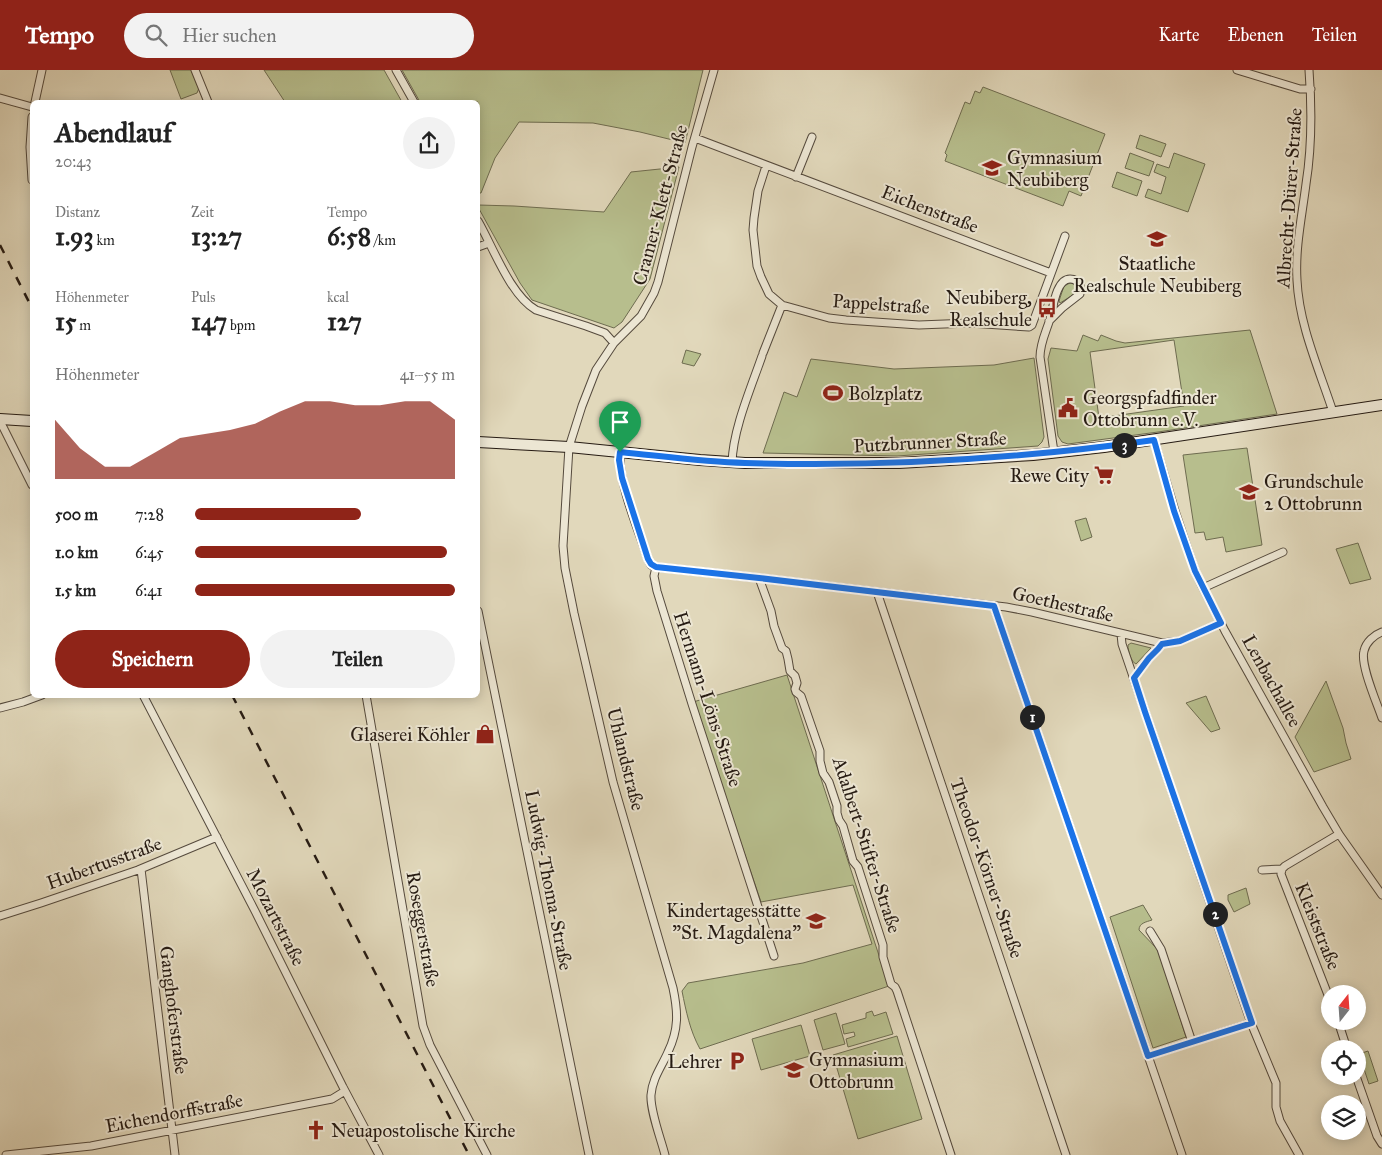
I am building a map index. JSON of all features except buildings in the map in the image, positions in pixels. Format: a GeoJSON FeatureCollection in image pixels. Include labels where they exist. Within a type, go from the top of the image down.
{"type":"FeatureCollection","features":[{"type":"Feature","properties":{"kind":"main road","name":"Putzbrunner Straße"},"geometry":{"type":"LineString","coordinates":[[480,442],[569,447],[732,463],[899,463],[1054,452],[1154,440],[1382,405]]}},
{"type":"Feature","properties":{"kind":"main road"},"geometry":{"type":"LineString","coordinates":[[0,420],[30,421]]}},
{"type":"Feature","properties":{"kind":"street"},"geometry":{"type":"LineString","coordinates":[[35,100],[42,70]]}},
{"type":"Feature","properties":{"kind":"street"},"geometry":{"type":"LineString","coordinates":[[195,70],[207,100]]}},
{"type":"Feature","properties":{"kind":"street"},"geometry":{"type":"LineString","coordinates":[[396,70],[413,100]]}},
{"type":"Feature","properties":{"kind":"street","name":"Cramer-Klett-Straße"},"geometry":{"type":"LineString","coordinates":[[569,447],[596,370],[614,343],[641,316],[654,293],[714,70]]}},
{"type":"Feature","properties":{"kind":"street"},"geometry":{"type":"LineString","coordinates":[[1237,70],[1300,89],[1311,89]]}},
{"type":"Feature","properties":{"kind":"street","name":"Albrecht-Dürer-Straße"},"geometry":{"type":"LineString","coordinates":[[1309,70],[1311,89],[1311,150],[1298,239],[1296,278],[1304,324],[1333,412]]}},
{"type":"Feature","properties":{"kind":"street"},"geometry":{"type":"LineString","coordinates":[[0,98],[30,107]]}},
{"type":"Feature","properties":{"kind":"street"},"geometry":{"type":"LineString","coordinates":[[796,177],[812,137]]}},
{"type":"Feature","properties":{"kind":"street","name":"Eichenstraße"},"geometry":{"type":"LineString","coordinates":[[695,138],[1051,272]]}},
{"type":"Feature","properties":{"kind":"street"},"geometry":{"type":"LineString","coordinates":[[732,463],[732,449],[740,420],[762,354],[782,305],[769,294],[757,266],[753,230],[754,212],[766,166]]}},
{"type":"Feature","properties":{"kind":"street"},"geometry":{"type":"LineString","coordinates":[[480,225],[495,257],[521,298],[528,305],[536,310],[605,333],[614,343]]}},
{"type":"Feature","properties":{"kind":"street","name":"Pappelstraße"},"geometry":{"type":"LineString","coordinates":[[782,305],[829,318],[846,320],[919,325],[979,324],[1029,327],[1034,323],[1065,236]]}},
{"type":"Feature","properties":{"kind":"street"},"geometry":{"type":"LineString","coordinates":[[480,246],[489,243]]}},
{"type":"Feature","properties":{"kind":"street"},"geometry":{"type":"LineString","coordinates":[[1049,321],[1080,294],[1080,284],[1078,281],[1072,279],[1061,283],[1040,348],[1054,452]]}},
{"type":"Feature","properties":{"kind":"street"},"geometry":{"type":"LineString","coordinates":[[0,420],[30,481]]}},
{"type":"Feature","properties":{"kind":"street","name":"Lenbachallee"},"geometry":{"type":"LineString","coordinates":[[1154,440],[1174,511],[1203,588],[1322,807],[1382,895]]}},
{"type":"Feature","properties":{"kind":"street","name":"Uhlandstraße"},"geometry":{"type":"LineString","coordinates":[[569,447],[563,546],[565,568],[613,782],[677,1005],[678,1015],[674,1039],[658,1071],[651,1096],[652,1109],[666,1155]]}},
{"type":"Feature","properties":{"kind":"street","name":"Hermann-Löns-Straße"},"geometry":{"type":"LineString","coordinates":[[620,452],[619,460],[622,478],[631,509],[648,559],[656,567],[654,582],[662,609],[774,956]]}},
{"type":"Feature","properties":{"kind":"street"},"geometry":{"type":"LineString","coordinates":[[1203,588],[1283,552]]}},
{"type":"Feature","properties":{"kind":"street","name":"Goethestraße"},"geometry":{"type":"LineString","coordinates":[[656,567],[994,606],[1032,612],[1162,644],[1180,641],[1221,623]]}},
{"type":"Feature","properties":{"kind":"street","name":"Adalbert-Stifter-Straße"},"geometry":{"type":"LineString","coordinates":[[759,578],[782,648],[786,651],[790,671],[795,676],[797,683],[796,692],[801,696],[820,751],[820,762],[837,806],[838,820],[843,826],[850,854],[858,867],[883,945],[883,957],[891,984],[897,991],[951,1155]]}},
{"type":"Feature","properties":{"kind":"street","name":"Theodor-Körner-Straße"},"geometry":{"type":"LineString","coordinates":[[876,592],[1066,1155]]}},
{"type":"Feature","properties":{"kind":"street"},"geometry":{"type":"LineString","coordinates":[[994,606],[1182,1155]]}},
{"type":"Feature","properties":{"kind":"street","name":"Ludwig-Thoma-Straße"},"geometry":{"type":"LineString","coordinates":[[480,621],[589,1155]]}},
{"type":"Feature","properties":{"kind":"street"},"geometry":{"type":"LineString","coordinates":[[1382,632],[1377,634],[1367,644],[1363,652],[1363,660],[1382,718]]}},
{"type":"Feature","properties":{"kind":"street"},"geometry":{"type":"LineString","coordinates":[[1121,634],[1122,644],[1252,1023],[1276,1083],[1276,1107],[1280,1121],[1299,1155]]}},
{"type":"Feature","properties":{"kind":"street"},"geometry":{"type":"LineString","coordinates":[[1134,678],[1162,644]]}},
{"type":"Feature","properties":{"kind":"street"},"geometry":{"type":"LineString","coordinates":[[0,708],[34,698]]}},
{"type":"Feature","properties":{"kind":"street","name":"Mozartstraße"},"geometry":{"type":"LineString","coordinates":[[145,698],[379,1155]]}},
{"type":"Feature","properties":{"kind":"street","name":"Roseggerstraße"},"geometry":{"type":"LineString","coordinates":[[367,698],[424,1026],[430,1045],[487,1155]]}},
{"type":"Feature","properties":{"kind":"street","name":"Kleiststraße"},"geometry":{"type":"LineString","coordinates":[[1324,985],[1282,878],[1282,869],[1339,834]]}},
{"type":"Feature","properties":{"kind":"street","name":"Hubertusstraße"},"geometry":{"type":"LineString","coordinates":[[0,916],[140,869],[217,837]]}},
{"type":"Feature","properties":{"kind":"street","name":"Ganghoferstraße"},"geometry":{"type":"LineString","coordinates":[[140,869],[175,1155]]}},
{"type":"Feature","properties":{"kind":"street"},"geometry":{"type":"LineString","coordinates":[[1262,870],[1282,869]]}},
{"type":"Feature","properties":{"kind":"street"},"geometry":{"type":"LineString","coordinates":[[1150,931],[1161,949],[1192,1042]]}},
{"type":"Feature","properties":{"kind":"street"},"geometry":{"type":"LineString","coordinates":[[1148,1056],[1252,1023]]}},
{"type":"Feature","properties":{"kind":"street"},"geometry":{"type":"LineString","coordinates":[[1359,1085],[1374,1129],[1382,1144]]}},
{"type":"Feature","properties":{"kind":"street","name":"Eichendorffstraße"},"geometry":{"type":"LineString","coordinates":[[6,1155],[91,1146],[332,1099],[345,1091]]}},
{"type":"Feature","properties":{"kind":"green space"},"geometry":{"type":"Polygon","coordinates":[[[170,70],[191,70],[199,88],[197,93],[181,99],[170,70]]]}},
{"type":"Feature","properties":{"kind":"green space"},"geometry":{"type":"Polygon","coordinates":[[[264,70],[384,70],[401,100],[284,100],[264,70]]]}},
{"type":"Feature","properties":{"kind":"green space"},"geometry":{"type":"Polygon","coordinates":[[[402,70],[703,70],[685,143],[593,123],[519,122],[495,158],[481,193],[480,100],[419,100],[402,70]]]}},
{"type":"Feature","properties":{"kind":"green space"},"geometry":{"type":"Polygon","coordinates":[[[983,87],[1105,134],[1081,196],[1069,191],[1063,206],[945,161],[947,155],[945,153],[965,102],[970,104],[975,91],[980,93],[983,87]]]}},
{"type":"Feature","properties":{"kind":"green space"},"geometry":{"type":"Polygon","coordinates":[[[1140,135],[1166,144],[1161,157],[1136,148],[1140,135]]]}},
{"type":"Feature","properties":{"kind":"green space"},"geometry":{"type":"Polygon","coordinates":[[[1130,153],[1154,162],[1149,176],[1125,168],[1130,153]]]}},
{"type":"Feature","properties":{"kind":"green space"},"geometry":{"type":"Polygon","coordinates":[[[1174,153],[1205,164],[1188,212],[1145,197],[1148,189],[1161,194],[1166,177],[1154,172],[1157,164],[1169,168],[1174,153]]]}},
{"type":"Feature","properties":{"kind":"green space"},"geometry":{"type":"Polygon","coordinates":[[[679,167],[650,279],[622,322],[614,328],[532,300],[520,283],[480,211],[480,205],[604,212],[631,172],[679,167]]]}},
{"type":"Feature","properties":{"kind":"green space"},"geometry":{"type":"Polygon","coordinates":[[[1117,172],[1142,181],[1137,196],[1112,187],[1117,172]]]}},
{"type":"Feature","properties":{"kind":"green space"},"geometry":{"type":"Polygon","coordinates":[[[1070,283],[1075,284],[1076,291],[1060,303],[1064,286],[1070,283]]]}},
{"type":"Feature","properties":{"kind":"green space"},"geometry":{"type":"Polygon","coordinates":[[[1250,330],[1277,414],[1068,444],[1062,442],[1058,436],[1048,359],[1051,348],[1077,351],[1083,335],[1098,341],[1101,335],[1125,343],[1250,330]],[[1174,340],[1090,352],[1099,418],[1184,406],[1174,340]]]}},
{"type":"Feature","properties":{"kind":"green space"},"geometry":{"type":"Polygon","coordinates":[[[686,350],[701,354],[694,366],[682,363],[686,350]]]}},
{"type":"Feature","properties":{"kind":"green space"},"geometry":{"type":"Polygon","coordinates":[[[1034,358],[1044,437],[1038,446],[897,456],[763,453],[784,392],[797,397],[811,359],[894,369],[994,365],[1034,358]]]}},
{"type":"Feature","properties":{"kind":"green space"},"geometry":{"type":"Polygon","coordinates":[[[1247,448],[1262,545],[1226,552],[1223,537],[1206,540],[1204,532],[1195,533],[1183,455],[1247,448]]]}},
{"type":"Feature","properties":{"kind":"green space"},"geometry":{"type":"Polygon","coordinates":[[[1086,518],[1092,537],[1081,541],[1075,521],[1086,518]]]}},
{"type":"Feature","properties":{"kind":"green space"},"geometry":{"type":"Polygon","coordinates":[[[1358,543],[1371,579],[1350,584],[1336,549],[1358,543]]]}},
{"type":"Feature","properties":{"kind":"green space"},"geometry":{"type":"Polygon","coordinates":[[[1131,643],[1151,648],[1136,664],[1129,653],[1128,645],[1131,643]]]}},
{"type":"Feature","properties":{"kind":"green space"},"geometry":{"type":"Polygon","coordinates":[[[787,675],[889,986],[700,1049],[691,1028],[682,991],[688,983],[803,963],[872,944],[853,885],[761,902],[693,702],[787,675]]]}},
{"type":"Feature","properties":{"kind":"green space"},"geometry":{"type":"Polygon","coordinates":[[[1326,681],[1343,728],[1351,759],[1314,772],[1295,737],[1326,681]]]}},
{"type":"Feature","properties":{"kind":"green space"},"geometry":{"type":"Polygon","coordinates":[[[1206,696],[1220,729],[1211,732],[1186,703],[1206,696]]]}},
{"type":"Feature","properties":{"kind":"green space"},"geometry":{"type":"Polygon","coordinates":[[[1246,888],[1250,904],[1234,912],[1228,900],[1228,895],[1246,888]]]}},
{"type":"Feature","properties":{"kind":"green space"},"geometry":{"type":"Polygon","coordinates":[[[1143,905],[1152,920],[1142,924],[1139,930],[1159,951],[1186,1037],[1153,1048],[1110,917],[1143,905]]]}},
{"type":"Feature","properties":{"kind":"green space"},"geometry":{"type":"Polygon","coordinates":[[[872,1011],[874,1016],[886,1012],[893,1034],[848,1047],[846,1039],[855,1036],[854,1032],[844,1034],[842,1025],[866,1018],[866,1013],[872,1011]]]}},
{"type":"Feature","properties":{"kind":"green space"},"geometry":{"type":"Polygon","coordinates":[[[836,1013],[845,1044],[823,1050],[814,1020],[836,1013]]]}},
{"type":"Feature","properties":{"kind":"green space"},"geometry":{"type":"Polygon","coordinates":[[[801,1025],[810,1056],[761,1070],[752,1039],[801,1025]]]}},
{"type":"Feature","properties":{"kind":"green space"},"geometry":{"type":"Polygon","coordinates":[[[897,1036],[922,1119],[858,1139],[833,1055],[897,1036]]]}},
{"type":"Feature","properties":{"kind":"green space"},"geometry":{"type":"Polygon","coordinates":[[[1368,1051],[1378,1081],[1369,1084],[1366,1075],[1366,1052],[1368,1051]]]}},
{"type":"Feature","properties":{"kind":"railway"},"geometry":{"type":"LineString","coordinates":[[0,245],[30,304]]}},
{"type":"Feature","properties":{"kind":"railway"},"geometry":{"type":"LineString","coordinates":[[234,698],[469,1155]]}},
{"type":"Feature","properties":{"kind":"place","name":"Gymnasium Neubiberg"},"geometry":{"type":"Point","coordinates":[992,168]}},
{"type":"Feature","properties":{"kind":"place","name":"Staatliche Realschule Neubiberg"},"geometry":{"type":"Point","coordinates":[1157,239]}},
{"type":"Feature","properties":{"kind":"place","name":"Neubiberg, Realschule"},"geometry":{"type":"Point","coordinates":[1047,308]}},
{"type":"Feature","properties":{"kind":"place","name":"Bolzplatz"},"geometry":{"type":"Point","coordinates":[833,393]}},
{"type":"Feature","properties":{"kind":"place","name":"Georgspfadfinder Ottobrunn e.V."},"geometry":{"type":"Point","coordinates":[1068,408]}},
{"type":"Feature","properties":{"kind":"place","name":"Rewe City"},"geometry":{"type":"Point","coordinates":[1104,475]}},
{"type":"Feature","properties":{"kind":"place","name":"Grundschule 2 Ottobrunn"},"geometry":{"type":"Point","coordinates":[1249,492]}},
{"type":"Feature","properties":{"kind":"place","name":"Glaserei Köhler"},"geometry":{"type":"Point","coordinates":[485,734]}},
{"type":"Feature","properties":{"kind":"place","name":"Kindertagesstätte \"St. Magdalena\""},"geometry":{"type":"Point","coordinates":[816,921]}},
{"type":"Feature","properties":{"kind":"place","name":"Lehrer"},"geometry":{"type":"Point","coordinates":[737,1061]}},
{"type":"Feature","properties":{"kind":"place","name":"Gymnasium Ottobrunn"},"geometry":{"type":"Point","coordinates":[794,1070]}},
{"type":"Feature","properties":{"kind":"place","name":"Neuapostolische Kirche"},"geometry":{"type":"Point","coordinates":[316,1130]}},
{"type":"Feature","properties":{"kind":"route"},"geometry":{"type":"LineString","coordinates":[[1154,440],[1174,511],[1195,571],[1221,623],[1180,641],[1162,644],[1134,678],[1252,1023],[1148,1056],[994,606],[656,567],[648,559],[631,509],[622,478],[619,460],[620,452],[745,463],[899,463],[1037,454],[1154,440]]}}]}
